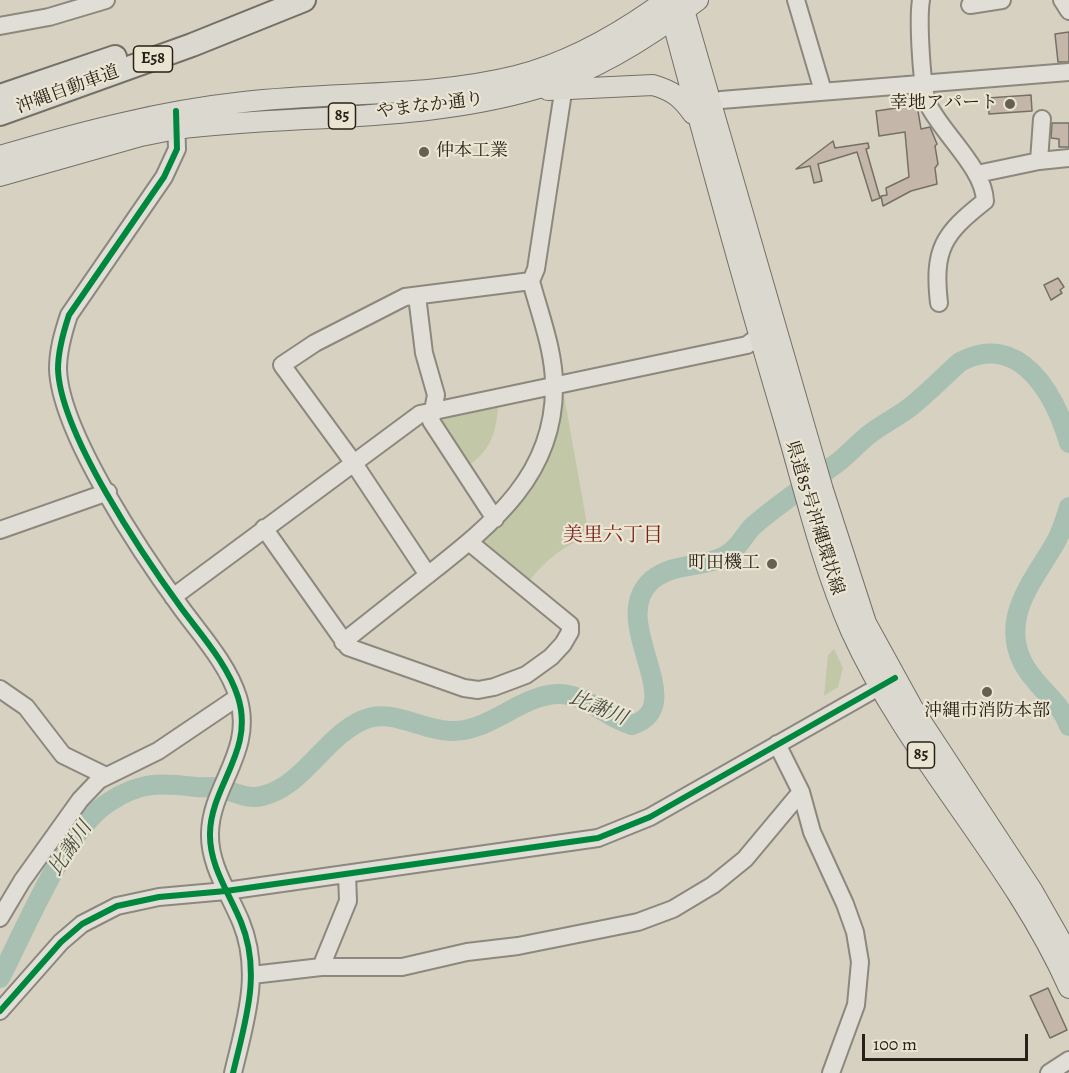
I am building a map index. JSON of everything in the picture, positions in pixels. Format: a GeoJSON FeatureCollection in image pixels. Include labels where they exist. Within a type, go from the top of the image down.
{"type":"FeatureCollection","features":[{"type":"Feature","properties":{"kind":"highway","name":"沖縄自動車道"},"geometry":{"type":"LineString","coordinates":[[0,96],[186,32],[266,0]]}},
{"type":"Feature","properties":{"kind":"highway","name":"沖縄自動車道"},"geometry":{"type":"LineString","coordinates":[[0,114],[192,45],[304,0]]}},
{"type":"Feature","properties":{"kind":"main road","name":"やまなか通り"},"geometry":{"type":"LineString","coordinates":[[0,156],[132,119],[176,120],[445,108],[537,89],[605,62],[677,5]]}},
{"type":"Feature","properties":{"kind":"main road","name":"やまなか通り"},"geometry":{"type":"LineString","coordinates":[[0,176],[141,135],[176,120],[247,101],[417,91],[517,75],[596,45],[677,5]]}},
{"type":"Feature","properties":{"kind":"main road","name":"県道85号沖縄環状線"},"geometry":{"type":"LineString","coordinates":[[677,5],[705,115],[816,497],[866,623],[898,722],[1020,898],[1069,988]]}},
{"type":"Feature","properties":{"kind":"main road"},"geometry":{"type":"LineString","coordinates":[[537,89],[560,91],[653,85],[679,96],[705,115]]}},
{"type":"Feature","properties":{"kind":"main road","name":"県道85号沖縄環状線"},"geometry":{"type":"LineString","coordinates":[[886,682],[1032,890],[1069,955]]}},
{"type":"Feature","properties":{"kind":"street"},"geometry":{"type":"LineString","coordinates":[[0,26],[106,0]]}},
{"type":"Feature","properties":{"kind":"street"},"geometry":{"type":"LineString","coordinates":[[796,0],[823,91]]}},
{"type":"Feature","properties":{"kind":"street"},"geometry":{"type":"LineString","coordinates":[[921,0],[918,15],[927,104],[977,174],[985,192],[985,201],[957,224],[942,246],[936,271],[939,303]]}},
{"type":"Feature","properties":{"kind":"street"},"geometry":{"type":"LineString","coordinates":[[1062,0],[1069,11]]}},
{"type":"Feature","properties":{"kind":"street"},"geometry":{"type":"LineString","coordinates":[[705,115],[721,100],[1069,72]]}},
{"type":"Feature","properties":{"kind":"street"},"geometry":{"type":"LineString","coordinates":[[343,642],[470,542],[495,519],[526,483],[538,459],[553,410],[555,386],[531,281],[536,269],[562,99],[560,91]]}},
{"type":"Feature","properties":{"kind":"street"},"geometry":{"type":"LineString","coordinates":[[1039,161],[1042,119]]}},
{"type":"Feature","properties":{"kind":"street"},"geometry":{"type":"LineString","coordinates":[[176,120],[177,149],[164,177],[69,315],[62,339],[58,369],[61,390],[83,446],[137,546],[221,663],[238,697],[242,717],[241,741],[210,830],[211,848],[226,891],[242,924],[252,975],[252,997],[233,1073]]}},
{"type":"Feature","properties":{"kind":"street"},"geometry":{"type":"LineString","coordinates":[[977,174],[1039,161],[1069,158]]}},
{"type":"Feature","properties":{"kind":"street"},"geometry":{"type":"LineString","coordinates":[[428,575],[353,462],[282,365],[306,348],[389,304],[417,296],[531,281]]}},
{"type":"Feature","properties":{"kind":"street"},"geometry":{"type":"LineString","coordinates":[[417,296],[424,353],[436,395],[431,421],[495,519]]}},
{"type":"Feature","properties":{"kind":"street"},"geometry":{"type":"LineString","coordinates":[[173,597],[420,414],[747,345],[768,334]]}},
{"type":"Feature","properties":{"kind":"street"},"geometry":{"type":"LineString","coordinates":[[0,530],[108,492]]}},
{"type":"Feature","properties":{"kind":"street"},"geometry":{"type":"LineString","coordinates":[[264,528],[348,647],[376,659],[464,688],[478,690],[516,680],[551,657],[570,632],[570,626],[470,542]]}},
{"type":"Feature","properties":{"kind":"street"},"geometry":{"type":"LineString","coordinates":[[0,1011],[61,942],[82,924],[117,906],[148,899],[226,891],[598,838],[650,817],[886,682]]}},
{"type":"Feature","properties":{"kind":"street"},"geometry":{"type":"LineString","coordinates":[[0,689],[26,707],[63,755],[106,776]]}},
{"type":"Feature","properties":{"kind":"street"},"geometry":{"type":"LineString","coordinates":[[0,918],[22,881],[80,800],[106,776],[158,751],[238,697]]}},
{"type":"Feature","properties":{"kind":"street"},"geometry":{"type":"LineString","coordinates":[[777,744],[801,792],[812,832],[855,932],[860,962],[856,1005],[831,1073]]}},
{"type":"Feature","properties":{"kind":"street"},"geometry":{"type":"LineString","coordinates":[[252,975],[321,967],[402,967],[466,952],[518,946],[638,922],[673,909],[713,885],[745,859],[801,792]]}},
{"type":"Feature","properties":{"kind":"street"},"geometry":{"type":"LineString","coordinates":[[321,967],[348,901],[347,874]]}},
{"type":"Feature","properties":{"kind":"street"},"geometry":{"type":"LineString","coordinates":[[1048,1073],[1069,1060]]}},
{"type":"Feature","properties":{"kind":"green space"},"geometry":{"type":"Polygon","coordinates":[[[562,384],[589,536],[569,545],[553,557],[524,587],[469,542],[513,501],[562,384]]]}},
{"type":"Feature","properties":{"kind":"green space"},"geometry":{"type":"Polygon","coordinates":[[[499,398],[494,431],[487,448],[462,470],[431,413],[499,398]]]}},
{"type":"Feature","properties":{"kind":"green space"},"geometry":{"type":"Polygon","coordinates":[[[834,649],[843,668],[838,687],[824,696],[828,655],[834,649]]]}},
{"type":"Feature","properties":{"kind":"building"},"geometry":{"type":"Polygon","coordinates":[[[1069,32],[1069,62],[1058,62],[1055,34],[1069,32]]]}},
{"type":"Feature","properties":{"kind":"building","name":"幸地アパート"},"geometry":{"type":"Polygon","coordinates":[[[1031,95],[1032,111],[989,114],[988,98],[1031,95]]]}},
{"type":"Feature","properties":{"kind":"building"},"geometry":{"type":"Polygon","coordinates":[[[917,105],[921,129],[930,127],[937,144],[935,146],[938,164],[935,168],[937,184],[911,191],[883,206],[881,196],[887,195],[886,188],[909,177],[905,132],[879,136],[876,111],[917,105]]]}},
{"type":"Feature","properties":{"kind":"building"},"geometry":{"type":"Polygon","coordinates":[[[1052,123],[1069,123],[1069,147],[1059,147],[1059,139],[1051,138],[1052,123]]]}},
{"type":"Feature","properties":{"kind":"building"},"geometry":{"type":"Polygon","coordinates":[[[833,141],[835,148],[868,143],[869,148],[866,149],[880,198],[872,201],[857,152],[818,164],[822,181],[814,183],[810,166],[796,169],[833,141]]]}},
{"type":"Feature","properties":{"kind":"building"},"geometry":{"type":"Polygon","coordinates":[[[1058,278],[1064,287],[1060,290],[1062,293],[1051,300],[1044,285],[1058,278]]]}},
{"type":"Feature","properties":{"kind":"building"},"geometry":{"type":"Polygon","coordinates":[[[1048,988],[1067,1030],[1050,1038],[1030,996],[1048,988]]]}},
{"type":"Feature","properties":{"kind":"waterway","name":"比謝川"},"geometry":{"type":"LineString","coordinates":[[0,978],[47,882],[77,835],[109,802],[131,790],[161,784],[215,787],[245,796],[262,796],[277,791],[290,782],[349,728],[374,717],[396,718],[440,730],[465,730],[479,726],[530,701],[557,694],[577,697],[632,725],[648,715],[654,700],[653,681],[641,639],[638,617],[640,597],[652,580],[671,570],[713,561],[732,551],[753,526],[837,463],[871,433],[909,408],[960,362],[981,354],[1000,354],[1017,361],[1044,387],[1063,424],[1069,443]]}},
{"type":"Feature","properties":{"kind":"waterway","name":"比謝川"},"geometry":{"type":"LineString","coordinates":[[1069,507],[1063,527],[1022,601],[1015,631],[1017,646],[1028,672],[1054,701],[1069,726]]}},
{"type":"Feature","properties":{"kind":"cycle path"},"geometry":{"type":"LineString","coordinates":[[176,111],[177,149],[164,177],[69,315],[61,342],[58,369],[62,396],[73,426],[106,494],[147,559],[221,662],[238,697],[242,716],[241,734],[237,751],[217,799],[210,833],[216,868],[241,922],[250,960],[249,997],[233,1073]]}},
{"type":"Feature","properties":{"kind":"cycle path"},"geometry":{"type":"LineString","coordinates":[[0,1011],[61,942],[82,924],[117,906],[159,897],[226,891],[598,838],[650,817],[895,678]]}},
{"type":"Feature","properties":{"kind":"place","name":"幸地アパート"},"geometry":{"type":"Point","coordinates":[1010,104]}},
{"type":"Feature","properties":{"kind":"place","name":"仲本工業"},"geometry":{"type":"Point","coordinates":[424,152]}},
{"type":"Feature","properties":{"kind":"place","name":"町田機工"},"geometry":{"type":"Point","coordinates":[772,564]}},
{"type":"Feature","properties":{"kind":"place","name":"沖縄市消防本部"},"geometry":{"type":"Point","coordinates":[987,692]}},
{"type":"Feature","properties":{"kind":"district","name":"美里六丁目"},"geometry":{"type":"Point","coordinates":[613,536]}}]}
